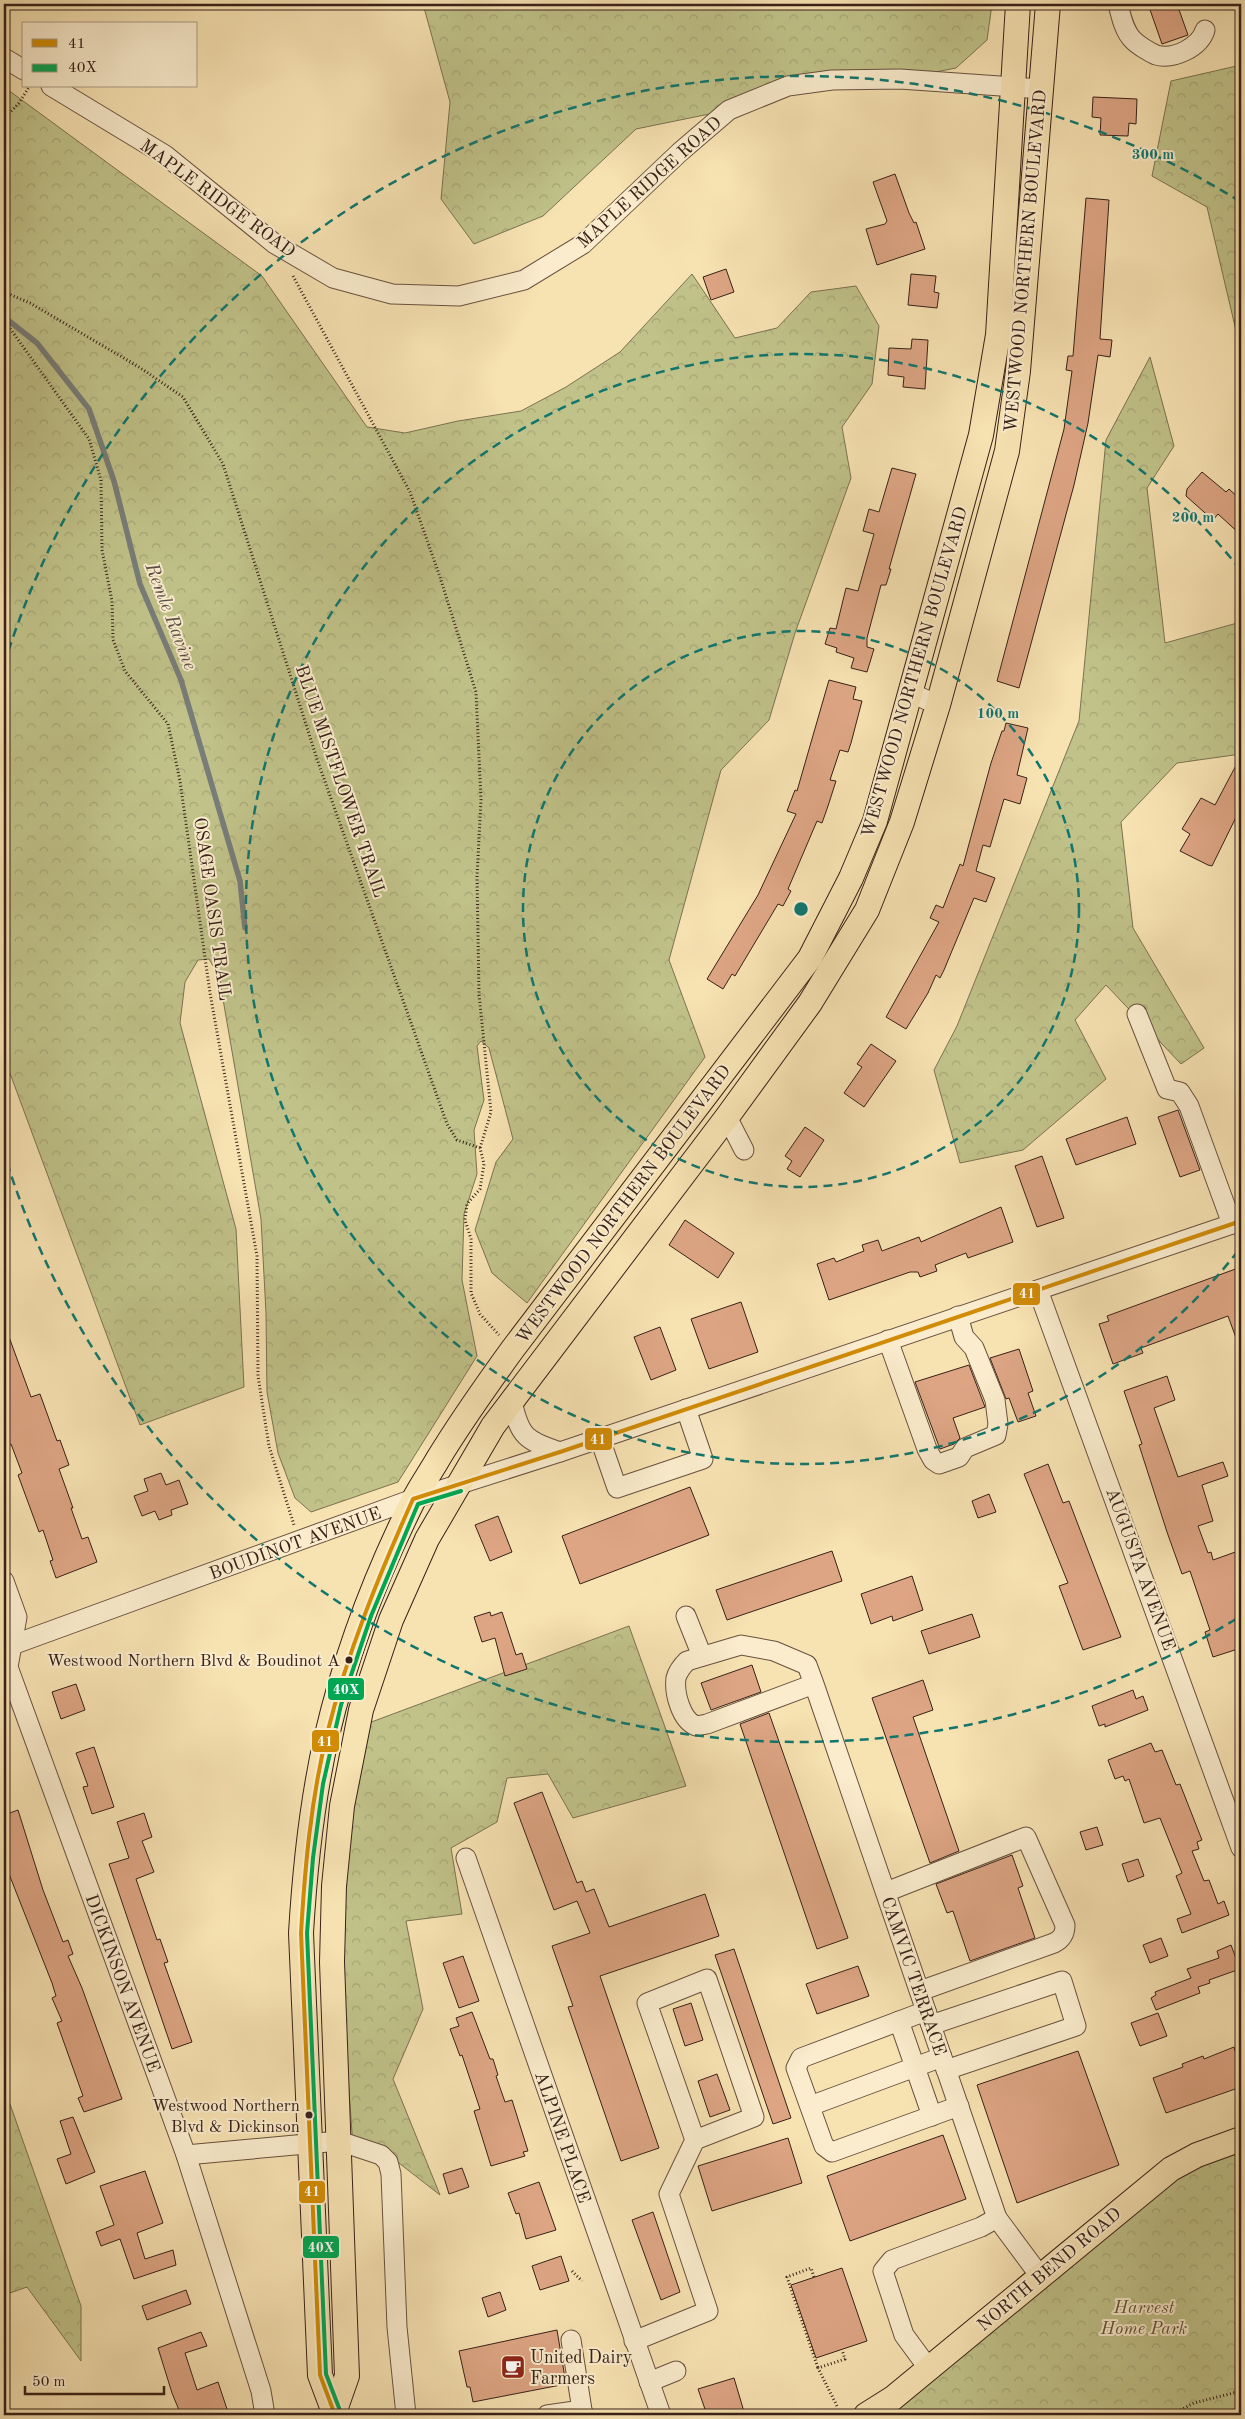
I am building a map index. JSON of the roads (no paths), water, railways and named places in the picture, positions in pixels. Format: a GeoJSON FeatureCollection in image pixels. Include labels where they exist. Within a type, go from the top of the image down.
{"type":"FeatureCollection","features":[{"type":"Feature","properties":{"kind":"main road","name":"WESTWOOD NORTHERN BOULEVARD"},"geometry":{"type":"LineString","coordinates":[[335,2413],[320,2375],[301,1933],[309,1841],[327,1734],[374,1587],[413,1499],[471,1406],[512,1350],[810,958],[851,878],[875,821],[981,435],[998,335],[1018,4]]}},
{"type":"Feature","properties":{"kind":"main road","name":"WESTWOOD NORTHERN BOULEVARD"},"geometry":{"type":"LineString","coordinates":[[335,2413],[347,2376],[332,1962],[338,1844],[342,1806],[361,1710],[391,1620],[426,1539],[493,1426],[727,1117],[810,1003],[867,910],[902,822],[938,705],[1006,451],[1015,391],[1048,4]]}},
{"type":"Feature","properties":{"kind":"main road"},"geometry":{"type":"LineString","coordinates":[[704,1098],[727,1117]]}},
{"type":"Feature","properties":{"kind":"main road","name":"NORTH BEND ROAD"},"geometry":{"type":"LineString","coordinates":[[866,2415],[893,2398],[1171,2169],[1197,2155],[1241,2139]]}},
{"type":"Feature","properties":{"kind":"street"},"geometry":{"type":"LineString","coordinates":[[1118,4],[1125,28],[1132,39],[1157,55],[1178,53],[1193,46],[1202,39],[1204,30]]}},
{"type":"Feature","properties":{"kind":"street"},"geometry":{"type":"LineString","coordinates":[[4,58],[22,69]]}},
{"type":"Feature","properties":{"kind":"street","name":"MAPLE RIDGE ROAD"},"geometry":{"type":"LineString","coordinates":[[54,88],[165,154],[275,244],[333,278],[392,294],[459,296],[524,280],[583,244],[680,152],[729,110],[788,86],[832,80],[900,79],[1042,88]]}},
{"type":"Feature","properties":{"kind":"street"},"geometry":{"type":"LineString","coordinates":[[989,388],[1015,391]]}},
{"type":"Feature","properties":{"kind":"street"},"geometry":{"type":"LineString","coordinates":[[911,693],[938,705]]}},
{"type":"Feature","properties":{"kind":"street"},"geometry":{"type":"LineString","coordinates":[[1136,1014],[1167,1089],[1180,1092],[1189,1106],[1236,1222]]}},
{"type":"Feature","properties":{"kind":"street"},"geometry":{"type":"LineString","coordinates":[[727,1117],[744,1150]]}},
{"type":"Feature","properties":{"kind":"street","name":"BOUDINOT AVENUE"},"geometry":{"type":"LineString","coordinates":[[8,1647],[413,1499],[600,1439],[1236,1222]]}},
{"type":"Feature","properties":{"kind":"street","name":"AUGUSTA AVENUE"},"geometry":{"type":"LineString","coordinates":[[1038,1290],[1241,1848]]}},
{"type":"Feature","properties":{"kind":"street"},"geometry":{"type":"LineString","coordinates":[[888,1340],[927,1449],[933,1460],[940,1464],[959,1457],[965,1448],[996,1435],[998,1430],[995,1400],[974,1348],[964,1337],[958,1316]]}},
{"type":"Feature","properties":{"kind":"street"},"geometry":{"type":"LineString","coordinates":[[512,1401],[519,1427],[526,1437],[560,1452]]}},
{"type":"Feature","properties":{"kind":"street"},"geometry":{"type":"LineString","coordinates":[[600,1439],[616,1488],[702,1459],[686,1409]]}},
{"type":"Feature","properties":{"kind":"street","name":"DICKINSON AVENUE"},"geometry":{"type":"LineString","coordinates":[[4,1581],[17,1617],[8,1647],[8,1667],[186,2155],[261,2391],[265,2415]]}},
{"type":"Feature","properties":{"kind":"street"},"geometry":{"type":"LineString","coordinates":[[686,1616],[702,1656],[687,1662],[681,1667],[676,1677],[676,1691],[685,1719],[696,1726],[707,1724],[814,1684]]}},
{"type":"Feature","properties":{"kind":"street","name":"CAMVIC TERRACE"},"geometry":{"type":"LineString","coordinates":[[702,1656],[741,1645],[753,1646],[807,1665],[997,2218],[1040,2276]]}},
{"type":"Feature","properties":{"kind":"street"},"geometry":{"type":"LineString","coordinates":[[886,1892],[1026,1837],[1065,1925],[1065,1931],[1061,1939],[1054,1944],[920,1991]]}},
{"type":"Feature","properties":{"kind":"street"},"geometry":{"type":"LineString","coordinates":[[309,1841],[338,1844]]}},
{"type":"Feature","properties":{"kind":"street","name":"ALPINE PLACE"},"geometry":{"type":"LineString","coordinates":[[466,1858],[661,2415]]}},
{"type":"Feature","properties":{"kind":"street"},"geometry":{"type":"LineString","coordinates":[[634,2341],[708,2311],[669,2194],[695,2140],[754,2117],[707,1979],[647,2003],[695,2140]]}},
{"type":"Feature","properties":{"kind":"street"},"geometry":{"type":"LineString","coordinates":[[810,2106],[915,2068],[944,2064],[1076,2026],[1062,1981],[928,2018],[898,2021],[801,2058],[796,2068],[824,2146],[832,2152],[959,2106]]}},
{"type":"Feature","properties":{"kind":"street"},"geometry":{"type":"LineString","coordinates":[[898,2021],[932,2116]]}},
{"type":"Feature","properties":{"kind":"street"},"geometry":{"type":"LineString","coordinates":[[186,2155],[339,2141],[382,2155],[388,2162],[391,2174],[397,2327],[406,2415]]}},
{"type":"Feature","properties":{"kind":"street"},"geometry":{"type":"LineString","coordinates":[[929,2368],[904,2335],[883,2271],[892,2260],[981,2227],[997,2218]]}},
{"type":"Feature","properties":{"kind":"street"},"geometry":{"type":"LineString","coordinates":[[550,2415],[582,2413],[571,2340]]}},
{"type":"Feature","properties":{"kind":"street"},"geometry":{"type":"LineString","coordinates":[[649,2382],[676,2371]]}},
{"type":"Feature","properties":{"kind":"waterway","name":"Remle Ravine"},"geometry":{"type":"LineString","coordinates":[[4,317],[37,343],[89,409],[114,481],[140,584],[181,680],[240,881],[245,928]]}},
{"type":"Feature","properties":{"kind":"place","name":"Westwood Northern Blvd & Boudinot A"},"geometry":{"type":"Point","coordinates":[349,1660]}},
{"type":"Feature","properties":{"kind":"place","name":"Westwood Northern Blvd & Dickinson"},"geometry":{"type":"Point","coordinates":[309,2115]}},
{"type":"Feature","properties":{"kind":"place","name":"United Dairy Farmers"},"geometry":{"type":"Point","coordinates":[513,2367]}},
{"type":"Feature","properties":{"kind":"park label","name":"Harvest Home Park"},"geometry":{"type":"Point","coordinates":[1144,2317]}}]}
